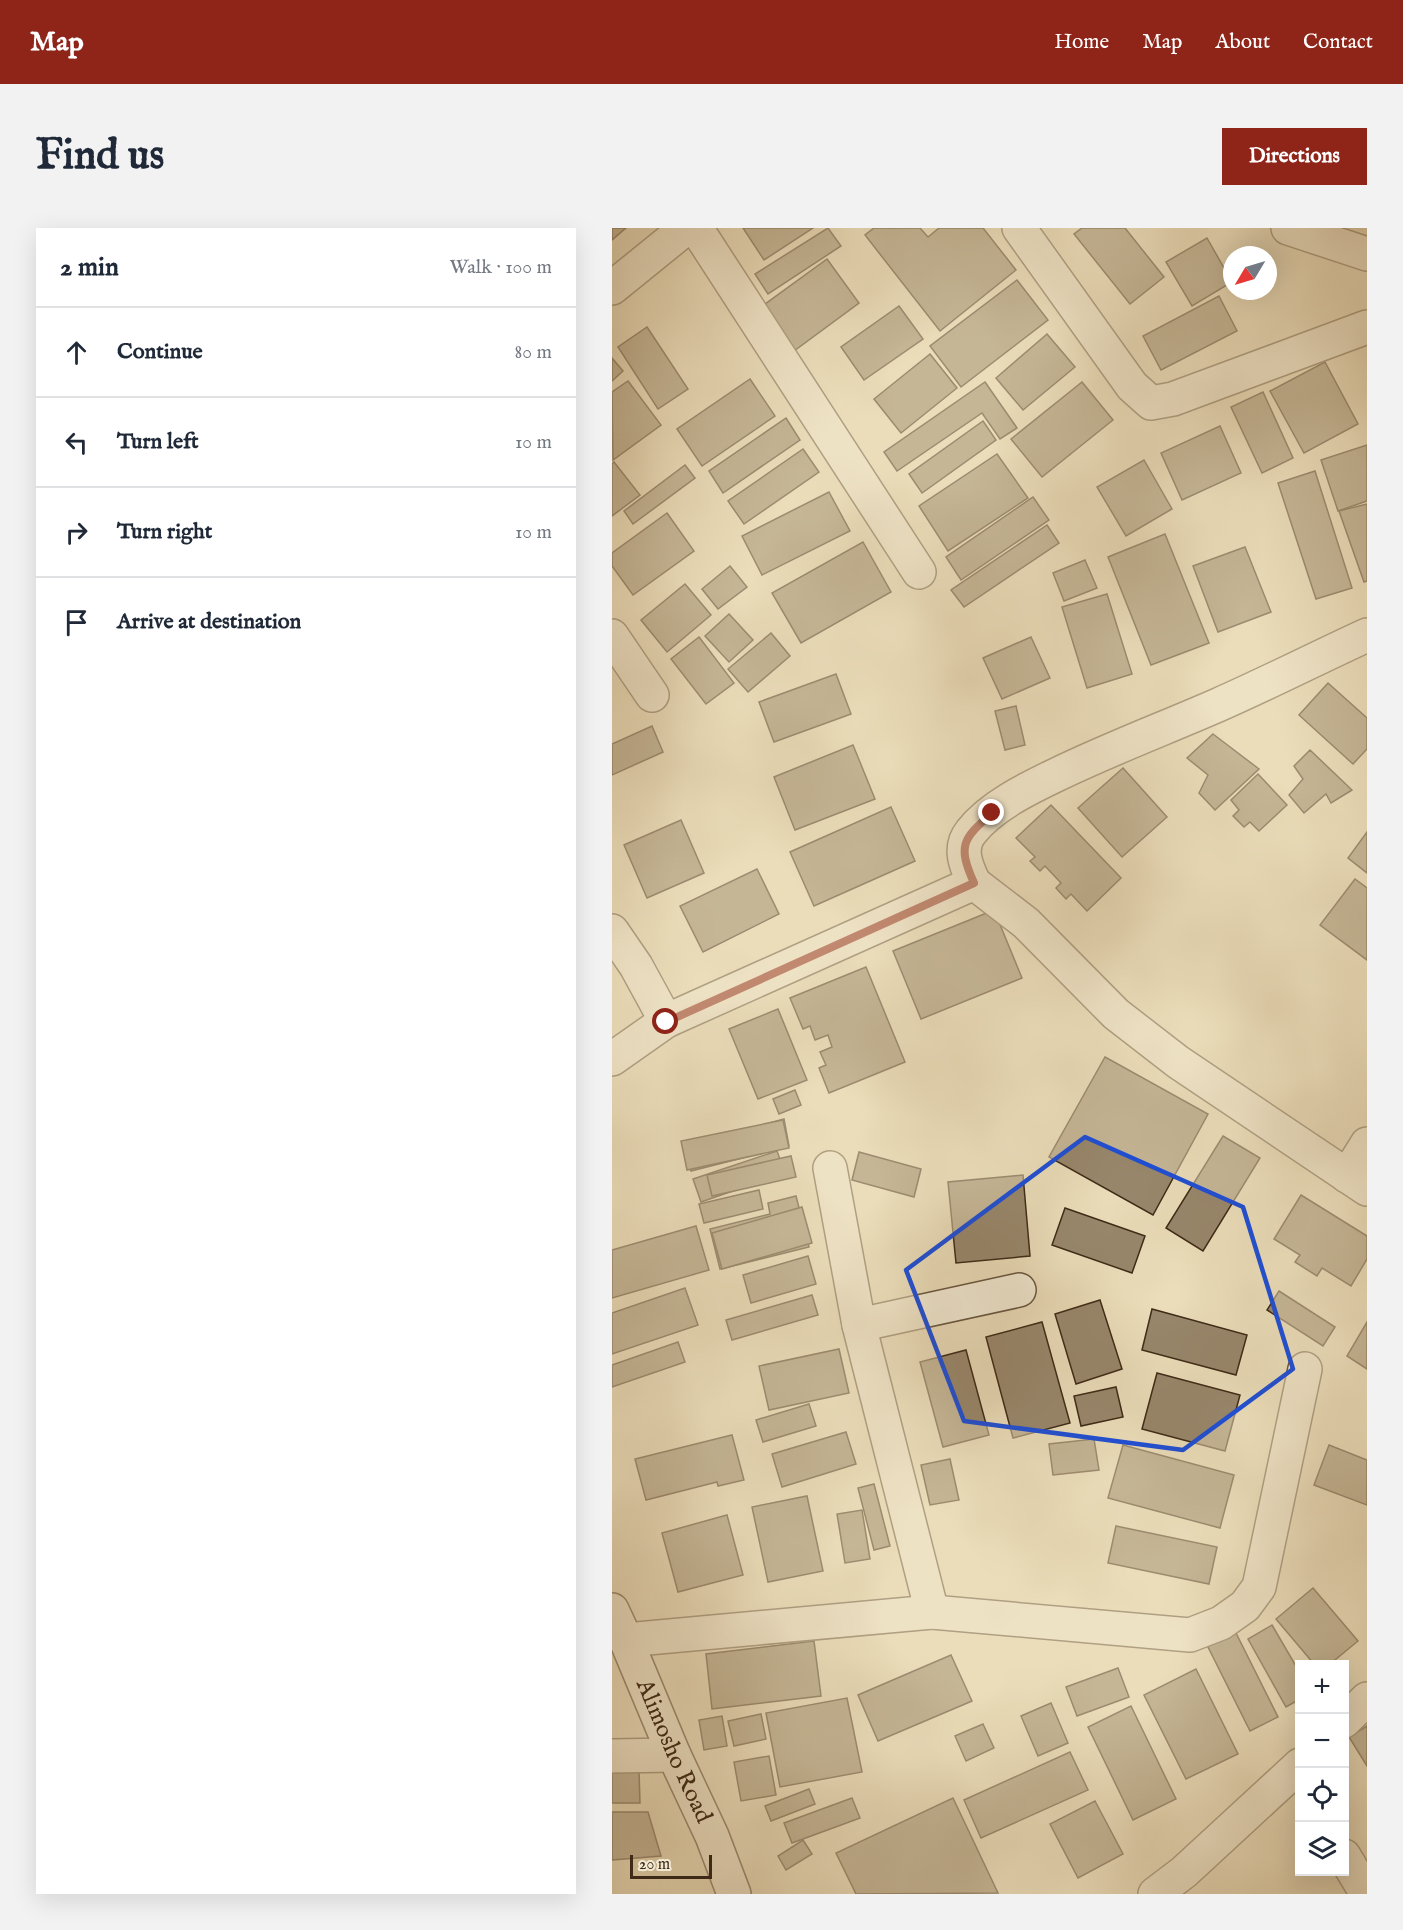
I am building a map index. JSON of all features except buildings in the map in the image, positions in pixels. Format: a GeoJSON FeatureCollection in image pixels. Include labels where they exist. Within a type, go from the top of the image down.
{"type":"FeatureCollection","features":[{"type":"Feature","properties":{"kind":"street"},"geometry":{"type":"LineString","coordinates":[[612,288],[686,228]]}},
{"type":"Feature","properties":{"kind":"street"},"geometry":{"type":"LineString","coordinates":[[696,228],[919,572]]}},
{"type":"Feature","properties":{"kind":"street"},"geometry":{"type":"LineString","coordinates":[[1019,228],[1131,386],[1151,403],[1173,399],[1367,327]]}},
{"type":"Feature","properties":{"kind":"street"},"geometry":{"type":"LineString","coordinates":[[1288,228],[1367,254]]}},
{"type":"Feature","properties":{"kind":"street"},"geometry":{"type":"LineString","coordinates":[[1367,635],[1218,705],[1086,760],[1019,793],[971,832],[964,845],[965,864],[974,883],[1026,923],[1116,1014],[1178,1062],[1357,1183],[1367,1144]]}},
{"type":"Feature","properties":{"kind":"street"},"geometry":{"type":"LineString","coordinates":[[612,636],[652,695]]}},
{"type":"Feature","properties":{"kind":"street"},"geometry":{"type":"LineString","coordinates":[[612,1059],[666,1022],[974,883]]}},
{"type":"Feature","properties":{"kind":"street"},"geometry":{"type":"LineString","coordinates":[[612,931],[636,966],[666,1022]]}},
{"type":"Feature","properties":{"kind":"street"},"geometry":{"type":"LineString","coordinates":[[830,1168],[860,1325],[932,1612]]}},
{"type":"Feature","properties":{"kind":"street"},"geometry":{"type":"LineString","coordinates":[[860,1325],[1019,1290]]}},
{"type":"Feature","properties":{"kind":"street"},"geometry":{"type":"LineString","coordinates":[[626,1640],[932,1612],[1190,1635],[1221,1623],[1245,1606],[1260,1587],[1305,1369]]}},
{"type":"Feature","properties":{"kind":"street","name":"Alimosho Road"},"geometry":{"type":"LineString","coordinates":[[612,1610],[674,1755],[712,1836],[734,1894]]}},
{"type":"Feature","properties":{"kind":"street"},"geometry":{"type":"LineString","coordinates":[[1349,1716],[1367,1700]]}},
{"type":"Feature","properties":{"kind":"street"},"geometry":{"type":"LineString","coordinates":[[612,1756],[674,1755]]}},
{"type":"Feature","properties":{"kind":"street"},"geometry":{"type":"LineString","coordinates":[[1155,1894],[1184,1872],[1295,1775]]}},
{"type":"Feature","properties":{"kind":"street"},"geometry":{"type":"LineString","coordinates":[[1349,1864],[1367,1894]]}},
{"type":"Feature","properties":{"kind":"highlighted area"},"geometry":{"type":"Polygon","coordinates":[[[1085,1137],[1243,1207],[1293,1369],[1183,1450],[964,1421],[906,1270],[1085,1137]]]}},
{"type":"Feature","properties":{"kind":"route"},"geometry":{"type":"LineString","coordinates":[[666,1022],[974,883],[965,864],[964,845],[971,832],[992,813]]}}]}
